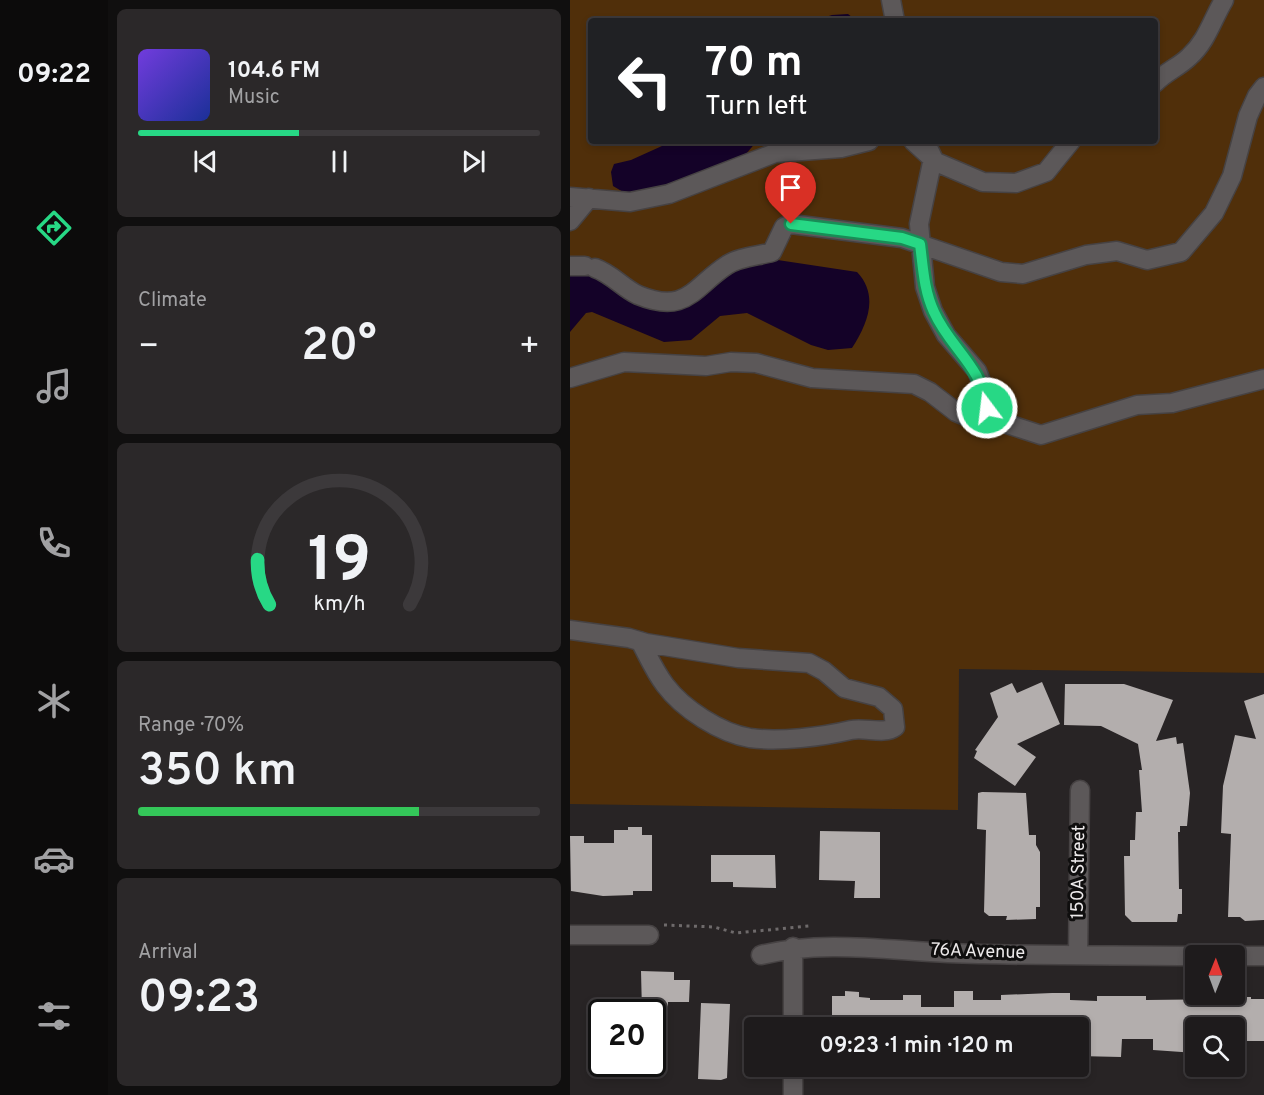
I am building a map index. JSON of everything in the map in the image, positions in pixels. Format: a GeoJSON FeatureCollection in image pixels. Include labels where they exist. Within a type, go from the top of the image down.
{"type":"FeatureCollection","features":[{"type":"Feature","properties":{"kind":"street"},"geometry":{"type":"LineString","coordinates":[[891,0],[894,18]]}},
{"type":"Feature","properties":{"kind":"street"},"geometry":{"type":"LineString","coordinates":[[1158,81],[1196,50],[1209,33],[1215,15],[1224,0]]}},
{"type":"Feature","properties":{"kind":"street"},"geometry":{"type":"LineString","coordinates":[[584,267],[609,273],[637,295],[671,302],[687,298],[729,264],[772,252],[784,227],[791,224],[902,238],[1001,272],[1023,274],[1086,255],[1117,251],[1147,260],[1181,252],[1214,213],[1232,176],[1248,116],[1264,87]]}},
{"type":"Feature","properties":{"kind":"street"},"geometry":{"type":"LineString","coordinates":[[570,197],[630,202],[669,194],[776,153],[841,148],[857,144]]}},
{"type":"Feature","properties":{"kind":"street"},"geometry":{"type":"LineString","coordinates":[[917,144],[933,158],[983,182],[1016,183],[1046,172],[1069,144]]}},
{"type":"Feature","properties":{"kind":"street"},"geometry":{"type":"LineString","coordinates":[[926,144],[933,158],[919,224],[925,287],[933,311],[946,335],[976,371],[986,394],[989,422]]}},
{"type":"Feature","properties":{"kind":"street"},"geometry":{"type":"LineString","coordinates":[[570,221],[589,198]]}},
{"type":"Feature","properties":{"kind":"street"},"geometry":{"type":"LineString","coordinates":[[570,378],[624,362],[706,366],[732,362],[756,363],[812,378],[914,384],[956,412],[978,421],[1008,424],[1041,435],[1137,405],[1172,403],[1264,379]]}},
{"type":"Feature","properties":{"kind":"street"},"geometry":{"type":"LineString","coordinates":[[570,630],[640,641],[738,658],[810,663],[824,671],[844,688],[879,697],[893,709],[896,727],[890,731],[855,729],[822,736],[750,738],[717,726],[683,703],[665,686],[640,641]]}},
{"type":"Feature","properties":{"kind":"street","name":"150A Street"},"geometry":{"type":"LineString","coordinates":[[1078,955],[1080,790]]}},
{"type":"Feature","properties":{"kind":"street"},"geometry":{"type":"LineString","coordinates":[[570,935],[654,930]]}},
{"type":"Feature","properties":{"kind":"street","name":"76A Avenue"},"geometry":{"type":"LineString","coordinates":[[761,955],[793,947],[845,946],[947,952],[1185,956]]}},
{"type":"Feature","properties":{"kind":"street"},"geometry":{"type":"LineString","coordinates":[[793,947],[793,1017]]}},
{"type":"Feature","properties":{"kind":"street"},"geometry":{"type":"LineString","coordinates":[[1245,956],[1264,956]]}},
{"type":"Feature","properties":{"kind":"street"},"geometry":{"type":"LineString","coordinates":[[793,1077],[793,1095]]}},
{"type":"Feature","properties":{"kind":"path"},"geometry":{"type":"LineString","coordinates":[[654,930],[714,927],[736,933],[809,926]]}},
{"type":"Feature","properties":{"kind":"shaded area"},"geometry":{"type":"Polygon","coordinates":[[[570,0],[1264,0],[1264,673],[959,669],[958,810],[570,804],[570,0]]]}},
{"type":"Feature","properties":{"kind":"shaded area"},"geometry":{"type":"Polygon","coordinates":[[[848,14],[853,18],[822,18],[848,14]]]}},
{"type":"Feature","properties":{"kind":"shaded area"},"geometry":{"type":"Polygon","coordinates":[[[666,144],[754,144],[740,161],[705,177],[630,196],[613,186],[611,172],[614,164],[631,160],[666,144]]]}},
{"type":"Feature","properties":{"kind":"shaded area"},"geometry":{"type":"Polygon","coordinates":[[[771,259],[857,272],[868,290],[869,309],[863,329],[852,348],[828,350],[811,345],[747,313],[720,316],[691,340],[664,342],[592,312],[586,313],[570,332],[570,271],[586,272],[662,307],[721,275],[771,259]]]}},
{"type":"Feature","properties":{"kind":"building"},"geometry":{"type":"Polygon","coordinates":[[[1042,682],[1060,724],[1017,744],[1036,757],[1015,786],[974,758],[977,751],[975,750],[998,717],[990,693],[1012,683],[1017,693],[1042,682]]]}},
{"type":"Feature","properties":{"kind":"building"},"geometry":{"type":"Polygon","coordinates":[[[1065,684],[1124,684],[1173,700],[1156,741],[1176,737],[1177,744],[1183,743],[1190,793],[1187,826],[1180,826],[1180,832],[1178,832],[1182,914],[1178,914],[1177,922],[1132,922],[1125,915],[1124,856],[1130,856],[1130,840],[1135,840],[1136,812],[1142,812],[1139,770],[1142,770],[1138,744],[1101,726],[1064,725],[1065,684]]]}},
{"type":"Feature","properties":{"kind":"building"},"geometry":{"type":"Polygon","coordinates":[[[1264,694],[1264,920],[1245,921],[1240,917],[1228,917],[1231,834],[1221,833],[1223,786],[1235,735],[1256,739],[1244,701],[1264,694]]]}},
{"type":"Feature","properties":{"kind":"building"},"geometry":{"type":"Polygon","coordinates":[[[978,793],[1026,793],[1029,835],[1036,835],[1036,845],[1040,852],[1040,907],[1036,907],[1036,919],[1006,920],[1007,916],[989,916],[984,912],[986,830],[977,829],[978,793]]]}},
{"type":"Feature","properties":{"kind":"building"},"geometry":{"type":"Polygon","coordinates":[[[628,827],[642,827],[642,835],[652,835],[652,891],[633,891],[633,895],[603,896],[571,891],[570,836],[584,836],[584,843],[614,843],[614,830],[628,830],[628,827]]]}},
{"type":"Feature","properties":{"kind":"building"},"geometry":{"type":"Polygon","coordinates":[[[820,831],[880,832],[880,898],[854,898],[855,881],[819,880],[820,831]]]}},
{"type":"Feature","properties":{"kind":"building"},"geometry":{"type":"Polygon","coordinates":[[[711,855],[775,855],[776,888],[733,887],[733,882],[711,882],[711,855]]]}},
{"type":"Feature","properties":{"kind":"building"},"geometry":{"type":"Polygon","coordinates":[[[641,971],[674,972],[674,980],[690,980],[689,1002],[668,1002],[668,1012],[666,1012],[666,999],[642,999],[641,971]]]}},
{"type":"Feature","properties":{"kind":"building"},"geometry":{"type":"Polygon","coordinates":[[[845,991],[859,992],[859,997],[870,998],[870,1000],[903,1000],[903,995],[921,995],[921,1007],[954,1007],[954,991],[973,991],[973,1000],[1001,1000],[1001,995],[1070,993],[1070,1000],[1097,1001],[1097,996],[1146,996],[1146,1000],[1185,1000],[1185,1005],[1245,1005],[1245,997],[1251,997],[1251,999],[1264,999],[1264,1041],[1245,1041],[1245,1017],[1185,1017],[1185,1052],[1153,1050],[1153,1039],[1122,1039],[1121,1057],[1089,1056],[1089,1017],[832,1017],[832,996],[845,996],[845,991]]]}},
{"type":"Feature","properties":{"kind":"building"},"geometry":{"type":"Polygon","coordinates":[[[701,1003],[730,1004],[727,1078],[721,1080],[698,1079],[701,1003]]]}},
{"type":"Feature","properties":{"kind":"route"},"geometry":{"type":"LineString","coordinates":[[791,224],[902,238],[920,244],[925,287],[933,311],[946,335],[976,371],[986,394],[987,408]]}}]}
